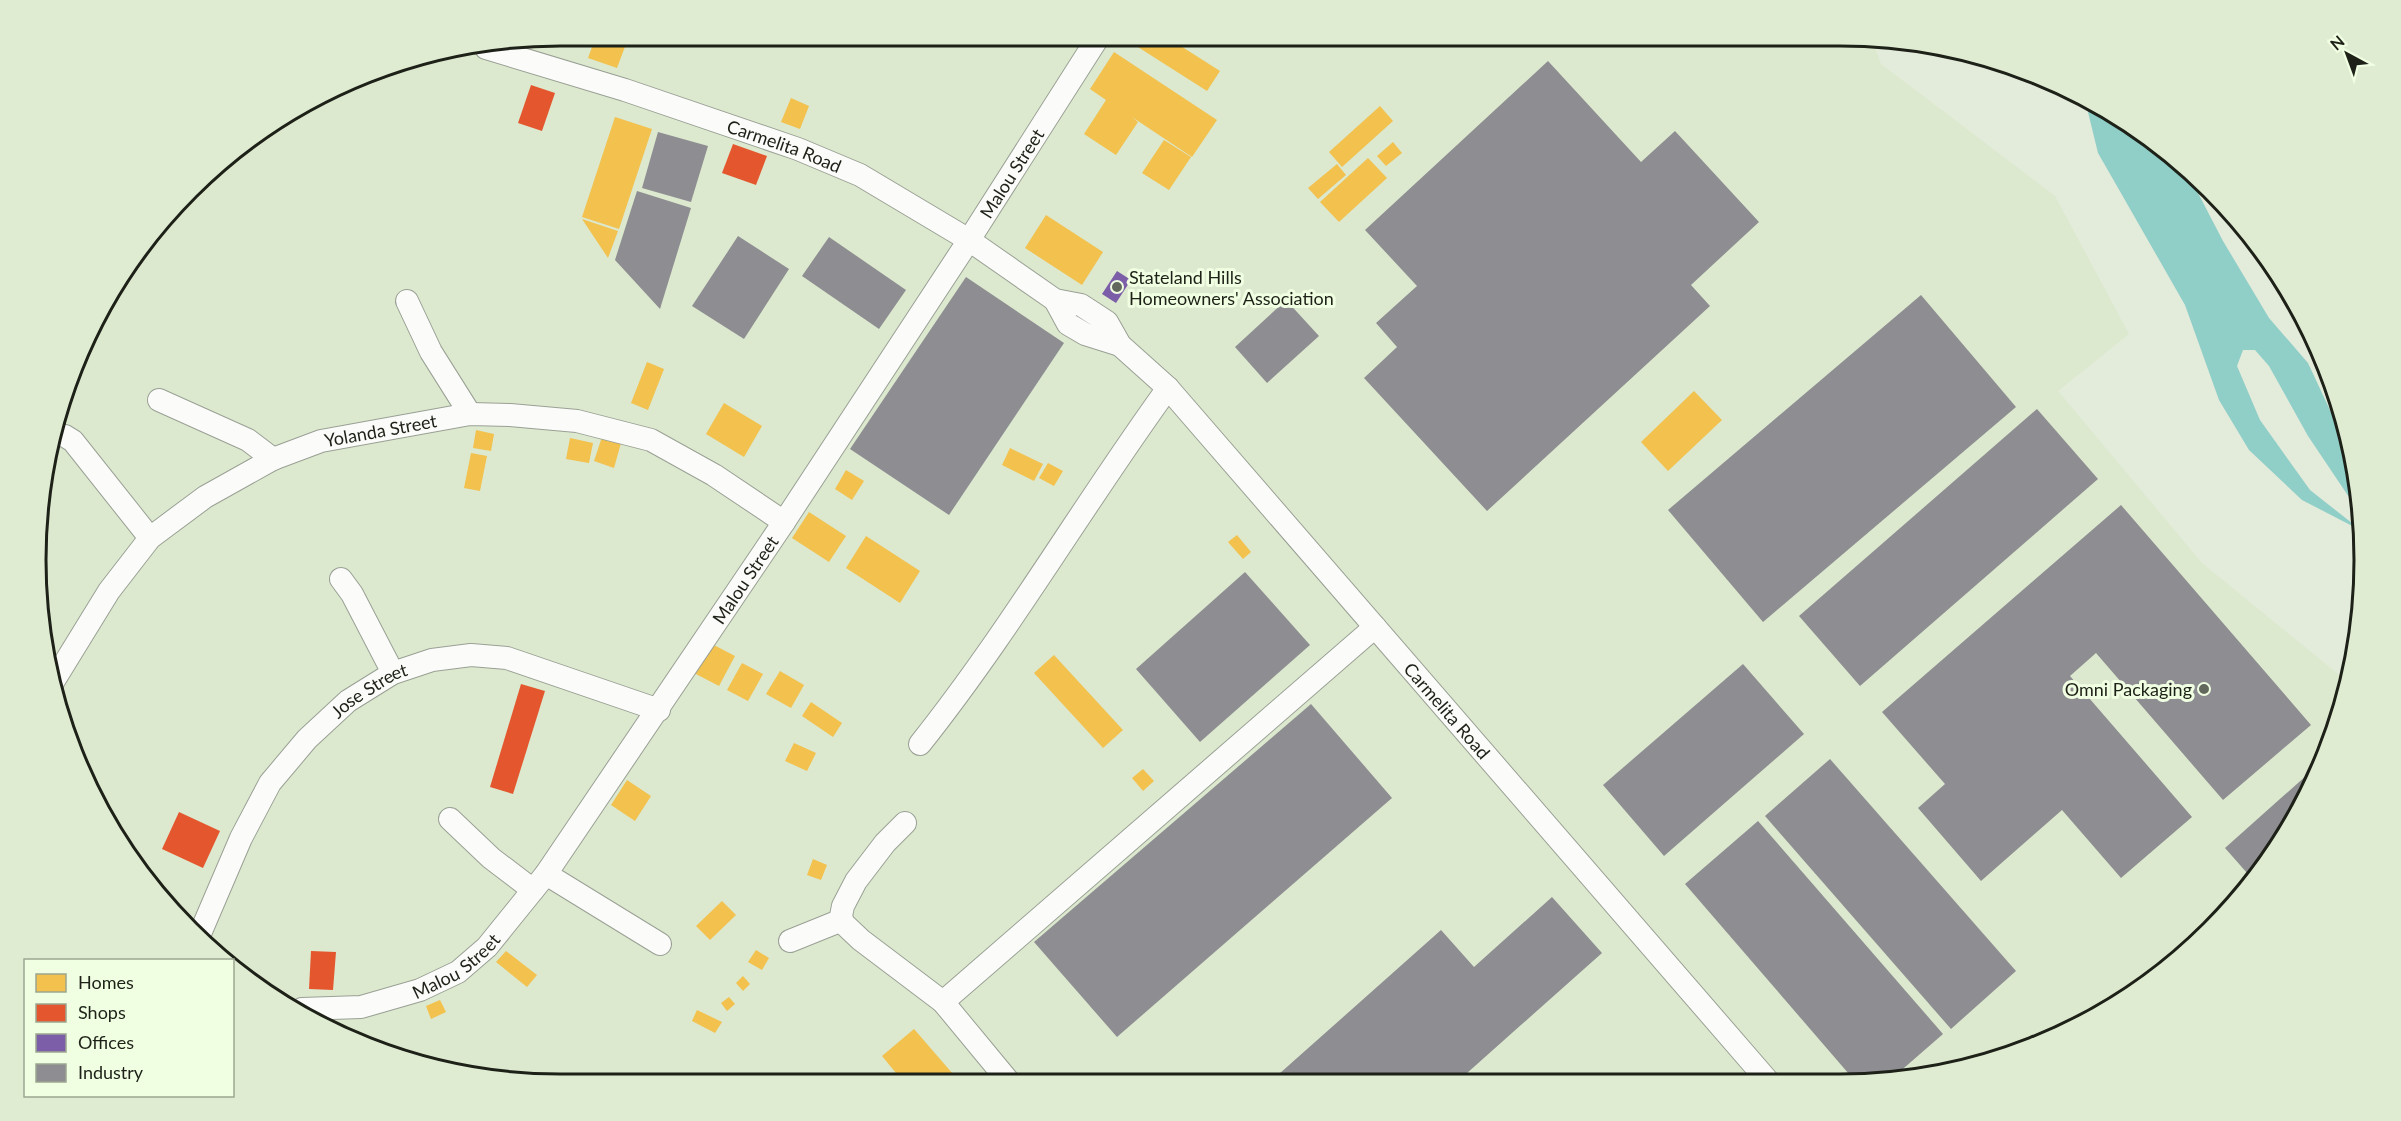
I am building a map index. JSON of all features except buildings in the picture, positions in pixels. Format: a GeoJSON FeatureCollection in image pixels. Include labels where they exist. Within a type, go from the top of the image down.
{"type":"FeatureCollection","features":[{"type":"Feature","properties":{"kind":"street","name":"Malou Street"},"geometry":{"type":"LineString","coordinates":[[309,1009],[360,1007],[420,990],[458,972],[487,947],[540,882],[659,710],[784,522],[969,240],[1093,46]]}},
{"type":"Feature","properties":{"kind":"street","name":"Carmelita Road"},"geometry":{"type":"LineString","coordinates":[[495,51],[625,90],[798,149],[860,175],[969,240],[1055,300],[1081,305],[1107,322],[1120,345],[1168,388],[1762,1074]]}},
{"type":"Feature","properties":{"kind":"street"},"geometry":{"type":"LineString","coordinates":[[407,301],[431,352],[470,414]]}},
{"type":"Feature","properties":{"kind":"street"},"geometry":{"type":"LineString","coordinates":[[920,744],[953,703],[1121,453],[1168,388]]}},
{"type":"Feature","properties":{"kind":"street"},"geometry":{"type":"LineString","coordinates":[[159,400],[248,440],[273,459]]}},
{"type":"Feature","properties":{"kind":"street","name":"Yolanda Street"},"geometry":{"type":"LineString","coordinates":[[59,673],[109,591],[150,538],[205,497],[273,459],[321,441],[470,414],[577,421],[651,440],[714,475],[784,522]]}},
{"type":"Feature","properties":{"kind":"street"},"geometry":{"type":"LineString","coordinates":[[62,435],[73,441],[150,538]]}},
{"type":"Feature","properties":{"kind":"street"},"geometry":{"type":"LineString","coordinates":[[341,579],[352,594],[393,673]]}},
{"type":"Feature","properties":{"kind":"street"},"geometry":{"type":"LineString","coordinates":[[943,1002],[1375,627]]}},
{"type":"Feature","properties":{"kind":"street","name":"Jose Street"},"geometry":{"type":"LineString","coordinates":[[202,929],[241,838],[270,783],[307,739],[348,701],[393,673],[432,660],[471,655],[507,657],[659,710]]}},
{"type":"Feature","properties":{"kind":"street"},"geometry":{"type":"LineString","coordinates":[[450,819],[490,858],[660,944]]}},
{"type":"Feature","properties":{"kind":"street"},"geometry":{"type":"LineString","coordinates":[[904,823],[856,880],[843,906],[843,920],[861,940],[943,1002],[1003,1074]]}},
{"type":"Feature","properties":{"kind":"street"},"geometry":{"type":"LineString","coordinates":[[790,941],[843,920]]}},
{"type":"Feature","properties":{"kind":"shaded area"},"geometry":{"type":"Polygon","coordinates":[[[560,46],[1840,46],[1875,48],[1881,64],[2055,196],[2129,334],[2058,391],[2202,563],[2341,677],[2327,726],[2301,788],[2286,818],[2248,873],[2204,924],[2179,947],[2126,988],[2098,1006],[2037,1035],[1974,1057],[1908,1070],[1840,1074],[560,1074],[493,1070],[460,1065],[395,1047],[364,1035],[303,1006],[275,988],[222,947],[197,924],[174,899],[133,846],[115,818],[86,757],[64,694],[56,661],[46,560],[56,460],[74,395],[115,304],[153,248],[197,197],[222,174],[275,133],[333,100],[395,74],[427,64],[493,51],[560,46]]]}},
{"type":"Feature","properties":{"kind":"water"},"geometry":{"type":"Polygon","coordinates":[[[2087,110],[2126,133],[2197,190],[2223,241],[2269,318],[2308,363],[2337,427],[2351,499],[2308,436],[2269,366],[2255,350],[2243,350],[2237,366],[2260,420],[2310,490],[2353,524],[2353,526],[2302,500],[2249,450],[2219,400],[2185,305],[2098,153],[2087,110]]]}},
{"type":"Feature","properties":{"kind":"place","name":"Stateland Hills Homeowners' Association"},"geometry":{"type":"Point","coordinates":[1117,287]}},
{"type":"Feature","properties":{"kind":"place","name":"Omni Packaging"},"geometry":{"type":"Point","coordinates":[2204,689]}}]}
